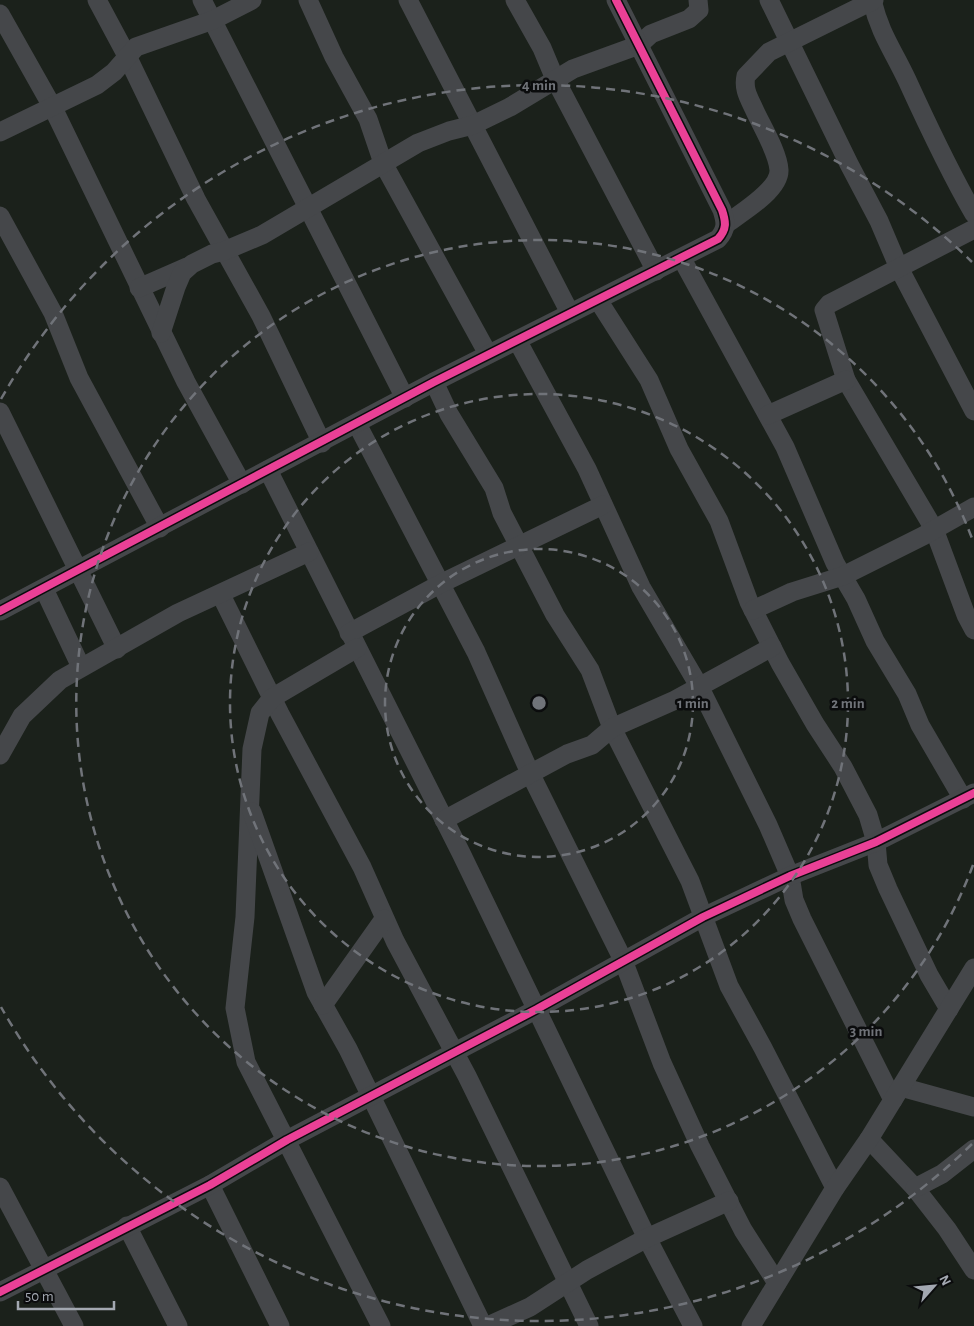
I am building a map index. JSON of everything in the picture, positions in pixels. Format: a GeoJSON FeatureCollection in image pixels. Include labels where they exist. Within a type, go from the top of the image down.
{"type":"FeatureCollection","features":[{"type":"Feature","properties":{"kind":"street"},"geometry":{"type":"LineString","coordinates":[[97,0],[224,251],[261,316],[322,442]]}},
{"type":"Feature","properties":{"kind":"street"},"geometry":{"type":"LineString","coordinates":[[202,0],[405,398]]}},
{"type":"Feature","properties":{"kind":"street"},"geometry":{"type":"LineString","coordinates":[[0,132],[53,108],[105,80],[127,56],[143,44],[213,20],[252,0]]}},
{"type":"Feature","properties":{"kind":"street"},"geometry":{"type":"LineString","coordinates":[[308,0],[346,80],[368,119],[383,163],[488,354]]}},
{"type":"Feature","properties":{"kind":"street"},"geometry":{"type":"LineString","coordinates":[[408,0],[570,313]]}},
{"type":"Feature","properties":{"kind":"street"},"geometry":{"type":"LineString","coordinates":[[516,0],[542,48],[555,79],[656,271]]}},
{"type":"Feature","properties":{"kind":"street"},"geometry":{"type":"LineString","coordinates":[[0,611],[488,354],[682,259],[718,239],[724,233],[726,224],[719,203],[616,0]]}},
{"type":"Feature","properties":{"kind":"street"},"geometry":{"type":"LineString","coordinates":[[140,288],[212,254],[224,251],[262,234],[418,143],[449,131],[473,125],[510,107],[587,62],[639,45],[652,34],[696,14],[700,7],[698,0]]}},
{"type":"Feature","properties":{"kind":"street"},"geometry":{"type":"LineString","coordinates":[[769,0],[848,164],[879,221],[899,268],[974,411]]}},
{"type":"Feature","properties":{"kind":"street"},"geometry":{"type":"LineString","coordinates":[[726,224],[769,190],[778,176],[775,155],[745,90],[746,76],[761,59],[789,41],[837,20],[873,0],[874,12],[883,36],[970,207]]}},
{"type":"Feature","properties":{"kind":"street"},"geometry":{"type":"LineString","coordinates":[[0,14],[53,108],[186,382],[242,484]]}},
{"type":"Feature","properties":{"kind":"street"},"geometry":{"type":"LineString","coordinates":[[970,207],[974,180]]}},
{"type":"Feature","properties":{"kind":"street"},"geometry":{"type":"LineString","coordinates":[[0,216],[53,312],[87,394],[160,528]]}},
{"type":"Feature","properties":{"kind":"street"},"geometry":{"type":"LineString","coordinates":[[974,229],[825,307],[824,314],[846,380],[934,529],[974,630]]}},
{"type":"Feature","properties":{"kind":"street"},"geometry":{"type":"LineString","coordinates":[[0,1292],[210,1185],[287,1140],[537,1009],[703,917],[790,876],[876,842],[969,796],[920,725],[907,694],[876,641],[832,556],[785,447],[682,259]]}},
{"type":"Feature","properties":{"kind":"street"},"geometry":{"type":"LineString","coordinates":[[162,333],[176,286],[187,267]]}},
{"type":"Feature","properties":{"kind":"street"},"geometry":{"type":"LineString","coordinates":[[598,300],[649,380],[678,448],[720,522],[753,610],[815,724],[855,788],[868,815],[876,842],[878,865],[888,889],[930,975],[949,1009]]}},
{"type":"Feature","properties":{"kind":"street"},"geometry":{"type":"LineString","coordinates":[[518,340],[587,470],[641,587],[698,686],[771,832],[790,876],[794,900],[802,920],[897,1094]]}},
{"type":"Feature","properties":{"kind":"street"},"geometry":{"type":"LineString","coordinates":[[768,415],[846,380]]}},
{"type":"Feature","properties":{"kind":"street"},"geometry":{"type":"LineString","coordinates":[[434,382],[449,414],[494,488],[502,513],[555,615],[590,670],[612,728],[690,880],[729,986],[834,1188]]}},
{"type":"Feature","properties":{"kind":"street"},"geometry":{"type":"LineString","coordinates":[[0,412],[117,649]]}},
{"type":"Feature","properties":{"kind":"street"},"geometry":{"type":"LineString","coordinates":[[356,424],[442,583],[476,652],[530,773],[623,960],[662,1063],[700,1146],[743,1230],[777,1282]]}},
{"type":"Feature","properties":{"kind":"street"},"geometry":{"type":"LineString","coordinates":[[268,470],[444,820],[647,1238],[693,1326]]}},
{"type":"Feature","properties":{"kind":"street"},"geometry":{"type":"LineString","coordinates":[[381,1326],[246,1062],[235,1008],[246,917],[252,749],[260,713],[272,698],[353,640],[442,583],[603,505]]}},
{"type":"Feature","properties":{"kind":"street"},"geometry":{"type":"LineString","coordinates":[[753,610],[801,589],[843,576],[974,507]]}},
{"type":"Feature","properties":{"kind":"street"},"geometry":{"type":"LineString","coordinates":[[0,755],[22,716],[60,680],[178,613],[309,552]]}},
{"type":"Feature","properties":{"kind":"street"},"geometry":{"type":"LineString","coordinates":[[44,589],[81,667]]}},
{"type":"Feature","properties":{"kind":"street"},"geometry":{"type":"LineString","coordinates":[[220,595],[272,698],[362,867],[384,919],[453,1053],[467,1076],[589,1326]]}},
{"type":"Feature","properties":{"kind":"street"},"geometry":{"type":"LineString","coordinates":[[444,820],[567,754],[592,745],[612,728],[667,704],[772,647]]}},
{"type":"Feature","properties":{"kind":"street"},"geometry":{"type":"LineString","coordinates":[[249,804],[267,850],[308,970],[323,1005],[348,1049],[483,1326]]}},
{"type":"Feature","properties":{"kind":"street"},"geometry":{"type":"LineString","coordinates":[[323,1005],[384,919]]}},
{"type":"Feature","properties":{"kind":"street"},"geometry":{"type":"LineString","coordinates":[[754,1325],[777,1282],[834,1188],[869,1140],[974,968]]}},
{"type":"Feature","properties":{"kind":"street"},"geometry":{"type":"LineString","coordinates":[[897,1094],[974,1107]]}},
{"type":"Feature","properties":{"kind":"street"},"geometry":{"type":"LineString","coordinates":[[869,1140],[915,1188],[947,1229],[974,1270]]}},
{"type":"Feature","properties":{"kind":"street"},"geometry":{"type":"LineString","coordinates":[[915,1188],[942,1174],[974,1149]]}},
{"type":"Feature","properties":{"kind":"street"},"geometry":{"type":"LineString","coordinates":[[210,1185],[280,1326]]}},
{"type":"Feature","properties":{"kind":"street"},"geometry":{"type":"LineString","coordinates":[[0,1187],[14,1217],[45,1269],[74,1326]]}},
{"type":"Feature","properties":{"kind":"street"},"geometry":{"type":"LineString","coordinates":[[488,1326],[530,1307],[568,1282],[647,1238],[728,1201]]}},
{"type":"Feature","properties":{"kind":"street"},"geometry":{"type":"LineString","coordinates":[[127,1226],[178,1326]]}},
{"type":"Feature","properties":{"kind":"shaded area"},"geometry":{"type":"Polygon","coordinates":[[[0,0],[974,0],[974,1326],[0,1326],[0,0]]]}},
{"type":"Feature","properties":{"kind":"cycle path"},"geometry":{"type":"LineString","coordinates":[[0,611],[434,382],[718,239],[725,225],[722,210],[616,0]]}},
{"type":"Feature","properties":{"kind":"cycle path"},"geometry":{"type":"LineString","coordinates":[[0,1292],[210,1185],[287,1140],[537,1009],[703,917],[790,876],[876,842],[974,793]]}}]}
